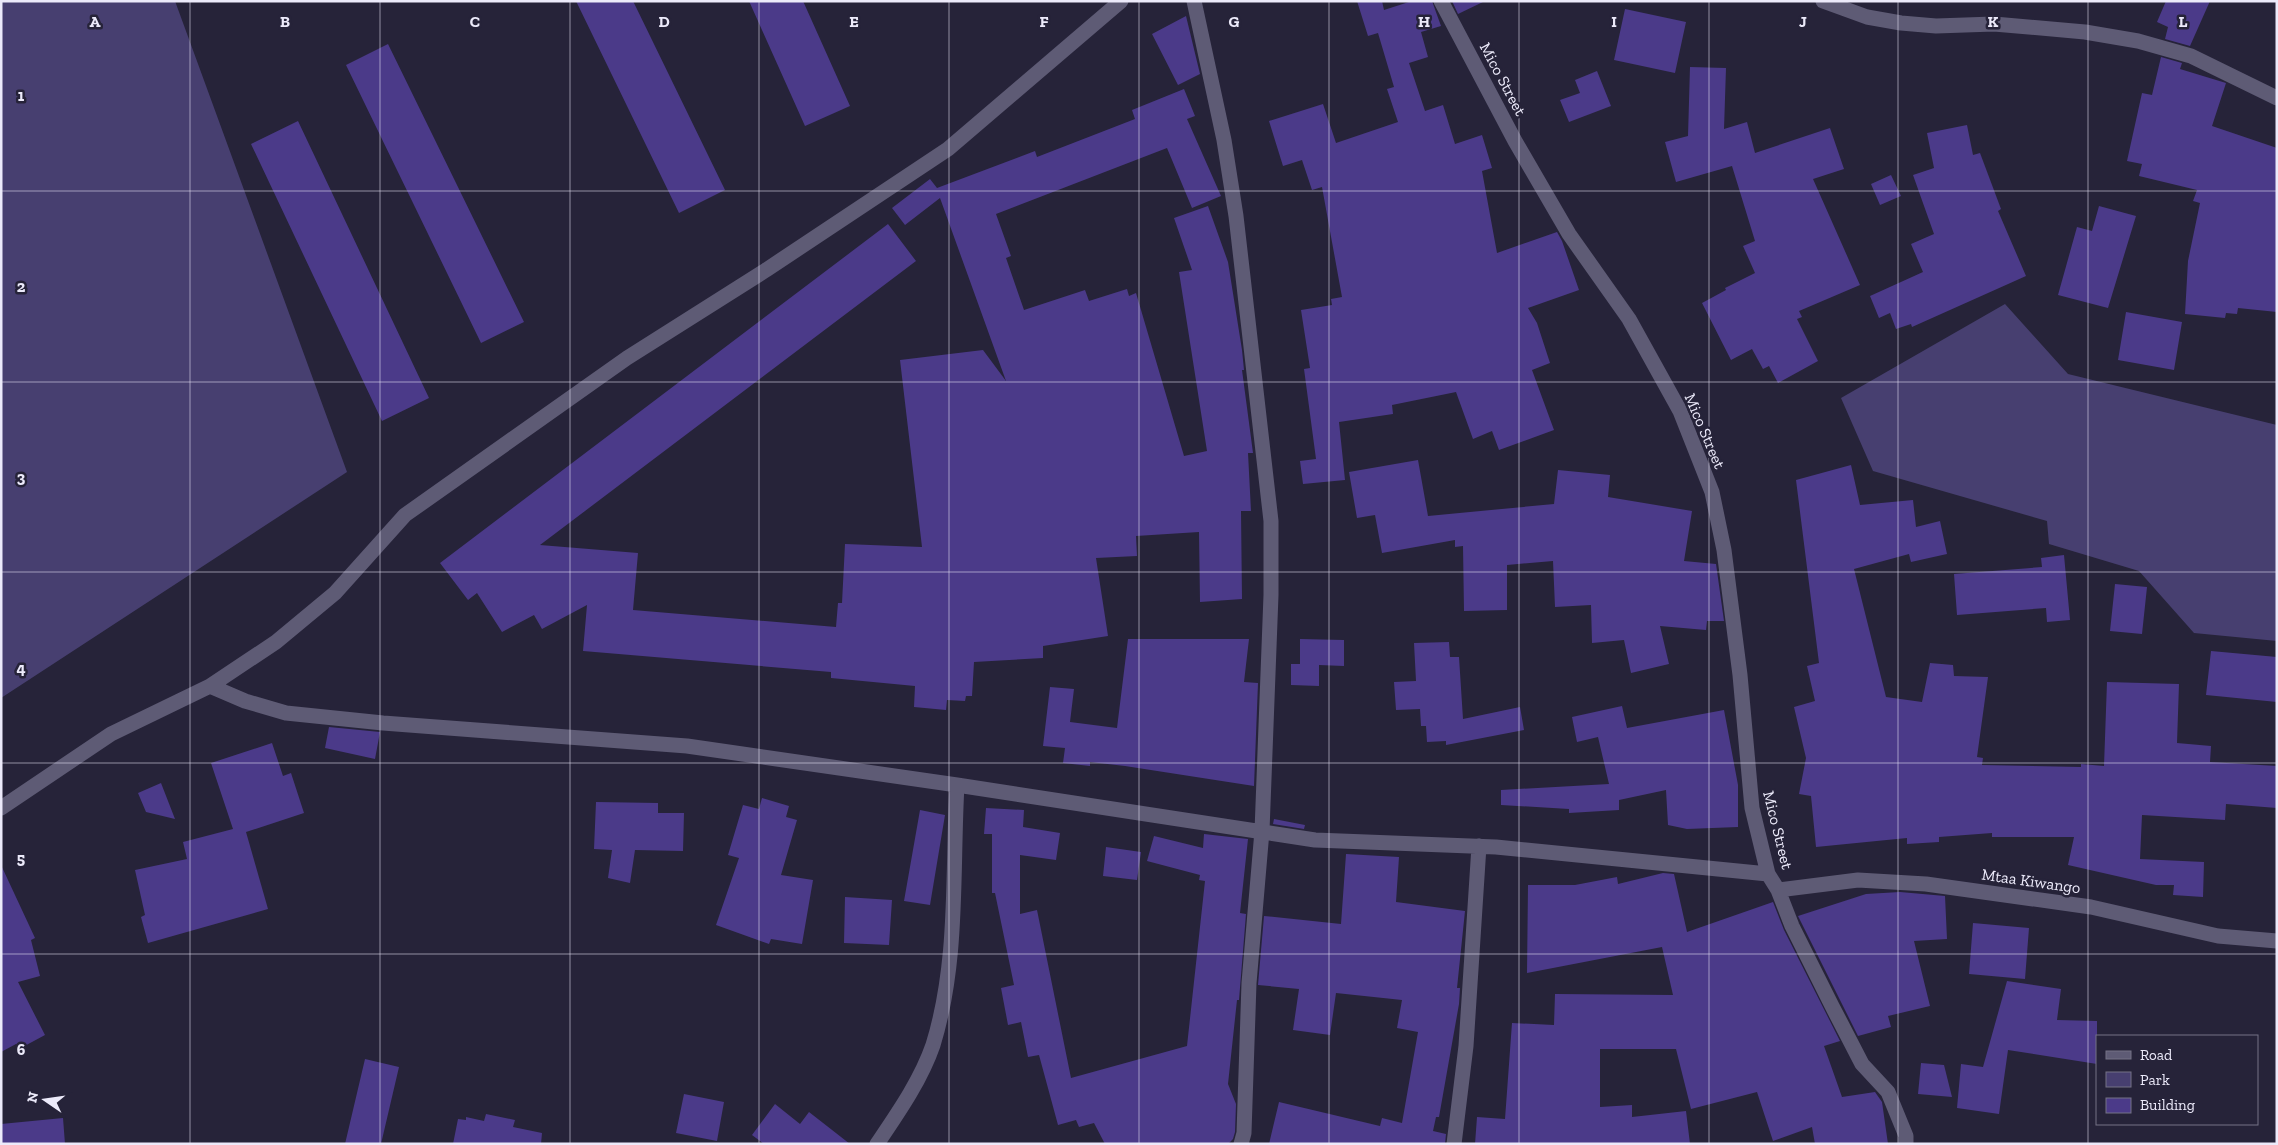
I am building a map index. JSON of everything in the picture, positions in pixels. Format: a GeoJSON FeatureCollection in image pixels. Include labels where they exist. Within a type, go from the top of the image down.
{"type":"FeatureCollection","features":[{"type":"Feature","properties":{"kind":"street"},"geometry":{"type":"LineString","coordinates":[[1,808],[110,734],[210,686],[276,642],[335,592],[405,515],[627,358],[766,270],[948,150],[1121,1]]}},
{"type":"Feature","properties":{"kind":"street"},"geometry":{"type":"LineString","coordinates":[[1194,1],[1224,140],[1236,216],[1271,521],[1271,595],[1262,831],[1249,983],[1244,1124],[1241,1144]]}},
{"type":"Feature","properties":{"kind":"street","name":"Mico Street"},"geometry":{"type":"LineString","coordinates":[[1442,1],[1515,141],[1569,234],[1629,320],[1680,412],[1712,492],[1724,550],[1740,675],[1752,808],[1768,874],[1778,890],[1792,926],[1862,1064],[1888,1092],[1906,1136],[1906,1144]]}},
{"type":"Feature","properties":{"kind":"street"},"geometry":{"type":"LineString","coordinates":[[1824,1],[1867,17],[1901,23],[1936,26],[1994,24],[2085,32],[2138,41],[2191,56],[2277,98]]}},
{"type":"Feature","properties":{"kind":"street"},"geometry":{"type":"LineString","coordinates":[[210,686],[245,701],[286,713],[383,723],[687,746],[1315,840],[1479,846],[1631,858],[1768,874]]}},
{"type":"Feature","properties":{"kind":"street"},"geometry":{"type":"LineString","coordinates":[[878,1144],[909,1096],[932,1045],[945,990],[954,891],[957,785]]}},
{"type":"Feature","properties":{"kind":"street"},"geometry":{"type":"LineString","coordinates":[[1454,1144],[1466,1046],[1479,846]]}},
{"type":"Feature","properties":{"kind":"street","name":"Mtaa Kiwango"},"geometry":{"type":"LineString","coordinates":[[1778,890],[1858,880],[1926,884],[2091,907],[2218,936],[2277,941]]}},
{"type":"Feature","properties":{"kind":"green space"},"geometry":{"type":"Polygon","coordinates":[[[1,1],[175,1],[347,472],[1,698],[1,1]]]}},
{"type":"Feature","properties":{"kind":"green space"},"geometry":{"type":"Polygon","coordinates":[[[2005,304],[2068,374],[2277,425],[2277,641],[2194,633],[2139,571],[2049,544],[2047,521],[1873,471],[1841,398],[2005,304]]]}},
{"type":"Feature","properties":{"kind":"building"},"geometry":{"type":"Polygon","coordinates":[[[576,1],[633,1],[725,190],[679,213],[576,1]]]}},
{"type":"Feature","properties":{"kind":"building"},"geometry":{"type":"Polygon","coordinates":[[[749,1],[803,1],[850,106],[805,126],[749,1]]]}},
{"type":"Feature","properties":{"kind":"building"},"geometry":{"type":"Polygon","coordinates":[[[1357,1],[1382,1],[1384,10],[1412,1],[1432,1],[1441,26],[1421,32],[1428,57],[1409,63],[1425,111],[1443,105],[1455,144],[1482,135],[1492,168],[1482,171],[1497,253],[1557,232],[1579,290],[1528,308],[1537,323],[1550,363],[1532,370],[1554,430],[1499,450],[1492,431],[1473,439],[1456,392],[1392,405],[1393,414],[1339,422],[1345,480],[1303,484],[1300,461],[1316,459],[1304,369],[1310,368],[1301,310],[1332,305],[1331,299],[1342,297],[1322,187],[1312,190],[1302,160],[1283,166],[1269,121],[1323,104],[1336,143],[1398,122],[1387,89],[1394,87],[1378,33],[1368,36],[1357,1]]]}},
{"type":"Feature","properties":{"kind":"building"},"geometry":{"type":"Polygon","coordinates":[[[1452,1],[1485,1],[1458,14],[1452,1]]]}},
{"type":"Feature","properties":{"kind":"building"},"geometry":{"type":"Polygon","coordinates":[[[2166,1],[2210,1],[2190,46],[2165,39],[2168,27],[2157,22],[2166,1]]]}},
{"type":"Feature","properties":{"kind":"building"},"geometry":{"type":"Polygon","coordinates":[[[1625,9],[1686,22],[1675,73],[1614,60],[1625,9]]]}},
{"type":"Feature","properties":{"kind":"building"},"geometry":{"type":"Polygon","coordinates":[[[1186,16],[1200,74],[1178,85],[1152,34],[1186,16]]]}},
{"type":"Feature","properties":{"kind":"building"},"geometry":{"type":"Polygon","coordinates":[[[388,44],[524,322],[481,343],[346,65],[388,44]]]}},
{"type":"Feature","properties":{"kind":"building"},"geometry":{"type":"Polygon","coordinates":[[[2161,57],[2182,63],[2180,69],[2226,83],[2212,126],[2277,148],[2277,312],[2238,308],[2237,314],[2226,313],[2225,318],[2185,314],[2188,261],[2200,203],[2193,201],[2197,190],[2139,176],[2142,164],[2127,161],[2142,93],[2152,95],[2161,57]]]}},
{"type":"Feature","properties":{"kind":"building"},"geometry":{"type":"Polygon","coordinates":[[[1690,67],[1726,68],[1724,129],[1747,122],[1755,153],[1830,128],[1844,169],[1813,179],[1860,285],[1799,311],[1802,317],[1797,319],[1818,361],[1778,383],[1769,366],[1763,369],[1752,349],[1731,360],[1702,303],[1726,290],[1725,288],[1755,273],[1743,246],[1755,241],[1732,166],[1676,182],[1665,142],[1688,136],[1690,67]]]}},
{"type":"Feature","properties":{"kind":"building"},"geometry":{"type":"Polygon","coordinates":[[[1597,71],[1611,106],[1569,122],[1560,100],[1580,93],[1575,80],[1597,71]]]}},
{"type":"Feature","properties":{"kind":"building"},"geometry":{"type":"Polygon","coordinates":[[[1184,89],[1195,116],[1187,119],[1221,196],[1192,208],[1167,148],[996,214],[1011,256],[1006,258],[1024,310],[1085,290],[1089,301],[1127,289],[1129,296],[1136,293],[1184,456],[1207,451],[1179,272],[1192,270],[1174,218],[1208,206],[1228,262],[1242,350],[1244,370],[1242,370],[1253,453],[1248,453],[1251,511],[1241,511],[1242,599],[1200,602],[1199,532],[1136,536],[1137,556],[1096,558],[1108,636],[1043,646],[1043,658],[974,662],[972,696],[966,696],[965,701],[947,700],[946,710],[914,707],[915,686],[831,678],[831,672],[583,651],[587,605],[542,629],[534,615],[502,632],[477,593],[468,600],[440,563],[888,224],[916,261],[540,545],[638,553],[633,610],[836,627],[838,603],[842,603],[845,544],[922,547],[900,360],[983,350],[1006,381],[940,198],[905,225],[892,208],[930,179],[937,188],[1035,151],[1037,157],[1135,119],[1132,110],[1184,89]]]}},
{"type":"Feature","properties":{"kind":"building"},"geometry":{"type":"Polygon","coordinates":[[[298,121],[429,398],[382,421],[251,144],[298,121]]]}},
{"type":"Feature","properties":{"kind":"building"},"geometry":{"type":"Polygon","coordinates":[[[1967,125],[1973,155],[1980,153],[2001,209],[1998,211],[2026,276],[1912,327],[1911,324],[1896,329],[1890,313],[1879,318],[1870,296],[1923,272],[1911,244],[1934,234],[1913,175],[1934,168],[1927,133],[1967,125]]]}},
{"type":"Feature","properties":{"kind":"building"},"geometry":{"type":"Polygon","coordinates":[[[1891,175],[1901,196],[1880,205],[1871,184],[1891,175]]]}},
{"type":"Feature","properties":{"kind":"building"},"geometry":{"type":"Polygon","coordinates":[[[2099,206],[2136,216],[2108,308],[2058,295],[2077,227],[2092,231],[2099,206]]]}},
{"type":"Feature","properties":{"kind":"building"},"geometry":{"type":"Polygon","coordinates":[[[2126,312],[2182,322],[2174,370],[2118,360],[2126,312]]]}},
{"type":"Feature","properties":{"kind":"building"},"geometry":{"type":"Polygon","coordinates":[[[1418,460],[1428,516],[1554,504],[1558,470],[1610,475],[1608,497],[1692,511],[1684,561],[1716,564],[1724,621],[1707,621],[1706,630],[1660,626],[1669,664],[1631,673],[1624,640],[1592,643],[1591,605],[1555,607],[1553,561],[1507,565],[1507,610],[1464,611],[1463,546],[1455,547],[1455,540],[1382,553],[1375,515],[1357,518],[1349,472],[1418,460]]]}},
{"type":"Feature","properties":{"kind":"building"},"geometry":{"type":"Polygon","coordinates":[[[1851,465],[1860,505],[1913,500],[1916,527],[1940,521],[1947,554],[1911,562],[1909,554],[1854,569],[1886,697],[1922,702],[1930,663],[1953,665],[1954,676],[1988,677],[1977,757],[1983,758],[1982,765],[2081,767],[2081,764],[2104,766],[2107,682],[2179,684],[2177,743],[2211,746],[2210,762],[2277,766],[2277,808],[2226,804],[2225,820],[2142,815],[2140,859],[2204,862],[2203,897],[2173,895],[2174,885],[2156,885],[2068,865],[2074,837],[1992,837],[1992,833],[1939,837],[1939,842],[1907,844],[1907,838],[1816,847],[1811,796],[1799,794],[1806,758],[1794,707],[1815,701],[1807,666],[1819,663],[1796,480],[1851,465]]]}},
{"type":"Feature","properties":{"kind":"building"},"geometry":{"type":"Polygon","coordinates":[[[2064,555],[2070,620],[2047,622],[2046,608],[1957,615],[1954,574],[2042,567],[2041,558],[2064,555]]]}},
{"type":"Feature","properties":{"kind":"building"},"geometry":{"type":"Polygon","coordinates":[[[2115,584],[2147,587],[2142,634],[2110,631],[2115,584]]]}},
{"type":"Feature","properties":{"kind":"building"},"geometry":{"type":"Polygon","coordinates":[[[1128,639],[1249,639],[1244,682],[1258,683],[1254,786],[1125,766],[1090,762],[1090,766],[1063,763],[1065,748],[1043,746],[1050,687],[1074,689],[1070,722],[1117,728],[1128,639]]]}},
{"type":"Feature","properties":{"kind":"building"},"geometry":{"type":"Polygon","coordinates":[[[1300,639],[1344,640],[1344,666],[1319,665],[1319,686],[1291,685],[1291,664],[1300,664],[1300,639]]]}},
{"type":"Feature","properties":{"kind":"building"},"geometry":{"type":"Polygon","coordinates":[[[1449,642],[1450,657],[1459,657],[1463,719],[1520,707],[1524,730],[1446,745],[1446,741],[1427,742],[1426,726],[1421,726],[1420,709],[1396,710],[1394,682],[1416,681],[1414,643],[1449,642]]]}},
{"type":"Feature","properties":{"kind":"building"},"geometry":{"type":"Polygon","coordinates":[[[2211,651],[2277,657],[2277,702],[2206,695],[2211,651]]]}},
{"type":"Feature","properties":{"kind":"building"},"geometry":{"type":"Polygon","coordinates":[[[1622,706],[1627,728],[1724,710],[1738,785],[1738,827],[1687,829],[1668,825],[1666,790],[1619,800],[1619,810],[1569,813],[1569,809],[1501,805],[1501,790],[1609,784],[1598,737],[1577,742],[1572,717],[1622,706]]]}},
{"type":"Feature","properties":{"kind":"building"},"geometry":{"type":"Polygon","coordinates":[[[329,727],[380,732],[375,759],[325,748],[329,727]]]}},
{"type":"Feature","properties":{"kind":"building"},"geometry":{"type":"Polygon","coordinates":[[[272,743],[283,776],[291,773],[304,813],[246,832],[268,909],[148,943],[141,917],[145,915],[135,870],[187,859],[183,842],[233,829],[211,763],[272,743]]]}},
{"type":"Feature","properties":{"kind":"building"},"geometry":{"type":"Polygon","coordinates":[[[161,783],[175,819],[146,812],[138,793],[161,783]]]}},
{"type":"Feature","properties":{"kind":"building"},"geometry":{"type":"Polygon","coordinates":[[[762,798],[789,806],[786,817],[797,820],[781,875],[813,880],[802,944],[771,939],[769,944],[716,925],[739,858],[728,855],[743,805],[759,809],[762,798]]]}},
{"type":"Feature","properties":{"kind":"building"},"geometry":{"type":"Polygon","coordinates":[[[596,802],[658,803],[658,813],[684,813],[683,851],[635,850],[630,883],[608,878],[612,850],[594,849],[596,802]]]}},
{"type":"Feature","properties":{"kind":"building"},"geometry":{"type":"Polygon","coordinates":[[[986,808],[1024,810],[1023,827],[1060,833],[1056,860],[1020,855],[1020,914],[1037,910],[1071,1078],[1187,1046],[1205,881],[1199,880],[1200,875],[1147,861],[1154,836],[1203,848],[1204,834],[1248,839],[1240,913],[1246,914],[1239,1000],[1237,1000],[1228,1084],[1236,1104],[1235,1132],[1233,1139],[1228,1144],[1105,1144],[1094,1123],[1079,1127],[1076,1120],[1058,1125],[1039,1055],[1028,1057],[1021,1022],[1008,1025],[1001,988],[1014,985],[995,893],[992,893],[992,834],[984,834],[986,808]]]}},
{"type":"Feature","properties":{"kind":"building"},"geometry":{"type":"Polygon","coordinates":[[[920,810],[945,815],[930,905],[904,901],[920,810]]]}},
{"type":"Feature","properties":{"kind":"building"},"geometry":{"type":"Polygon","coordinates":[[[1274,819],[1305,825],[1304,829],[1273,824],[1274,819]]]}},
{"type":"Feature","properties":{"kind":"building"},"geometry":{"type":"Polygon","coordinates":[[[1106,847],[1141,852],[1137,880],[1103,876],[1106,847]]]}},
{"type":"Feature","properties":{"kind":"building"},"geometry":{"type":"Polygon","coordinates":[[[1346,854],[1399,857],[1396,902],[1465,911],[1457,988],[1460,988],[1459,1004],[1439,1117],[1436,1117],[1433,1131],[1446,1134],[1445,1144],[1269,1144],[1279,1102],[1380,1126],[1382,1118],[1402,1123],[1418,1032],[1397,1028],[1402,1000],[1336,993],[1330,1035],[1293,1030],[1299,989],[1258,985],[1264,916],[1341,924],[1346,854]]]}},
{"type":"Feature","properties":{"kind":"building"},"geometry":{"type":"Polygon","coordinates":[[[1,865],[35,938],[31,940],[40,976],[18,982],[45,1035],[19,1049],[16,1044],[1,1052],[1,865]]]}},
{"type":"Feature","properties":{"kind":"building"},"geometry":{"type":"Polygon","coordinates":[[[1663,873],[1674,874],[1687,932],[1773,902],[1784,930],[1840,1041],[1824,1046],[1842,1097],[1875,1092],[1882,1102],[1888,1144],[1815,1144],[1812,1127],[1773,1141],[1757,1092],[1691,1109],[1676,1049],[1600,1049],[1600,1107],[1632,1105],[1632,1117],[1686,1111],[1690,1144],[1475,1144],[1477,1117],[1505,1119],[1512,1023],[1554,1025],[1555,994],[1673,995],[1662,947],[1527,973],[1528,885],[1575,885],[1617,877],[1618,884],[1663,873]]]}},
{"type":"Feature","properties":{"kind":"building"},"geometry":{"type":"Polygon","coordinates":[[[1900,892],[1945,896],[1947,939],[1914,941],[1930,1006],[1888,1016],[1891,1027],[1858,1036],[1798,916],[1866,894],[1900,892]]]}},
{"type":"Feature","properties":{"kind":"building"},"geometry":{"type":"Polygon","coordinates":[[[845,897],[892,900],[889,945],[844,943],[845,897]]]}},
{"type":"Feature","properties":{"kind":"building"},"geometry":{"type":"Polygon","coordinates":[[[1973,923],[2029,928],[2025,979],[1969,974],[1973,923]]]}},
{"type":"Feature","properties":{"kind":"building"},"geometry":{"type":"Polygon","coordinates":[[[2007,981],[2061,989],[2057,1020],[2097,1021],[2096,1064],[2008,1050],[1999,1114],[1957,1108],[1961,1064],[1983,1067],[2007,981]]]}},
{"type":"Feature","properties":{"kind":"building"},"geometry":{"type":"Polygon","coordinates":[[[365,1059],[399,1067],[381,1144],[345,1144],[365,1059]]]}},
{"type":"Feature","properties":{"kind":"building"},"geometry":{"type":"Polygon","coordinates":[[[1921,1063],[1944,1065],[1952,1097],[1918,1094],[1921,1063]]]}},
{"type":"Feature","properties":{"kind":"building"},"geometry":{"type":"Polygon","coordinates":[[[684,1094],[724,1102],[717,1141],[676,1133],[684,1094]]]}},
{"type":"Feature","properties":{"kind":"building"},"geometry":{"type":"Polygon","coordinates":[[[775,1104],[800,1124],[809,1112],[850,1144],[764,1144],[752,1135],[775,1104]]]}},
{"type":"Feature","properties":{"kind":"building"},"geometry":{"type":"Polygon","coordinates":[[[486,1114],[515,1120],[513,1127],[542,1133],[541,1144],[453,1144],[458,1119],[466,1120],[466,1117],[484,1121],[486,1114]]]}},
{"type":"Feature","properties":{"kind":"building"},"geometry":{"type":"Polygon","coordinates":[[[63,1118],[65,1144],[1,1144],[1,1124],[63,1118]]]}}]}
